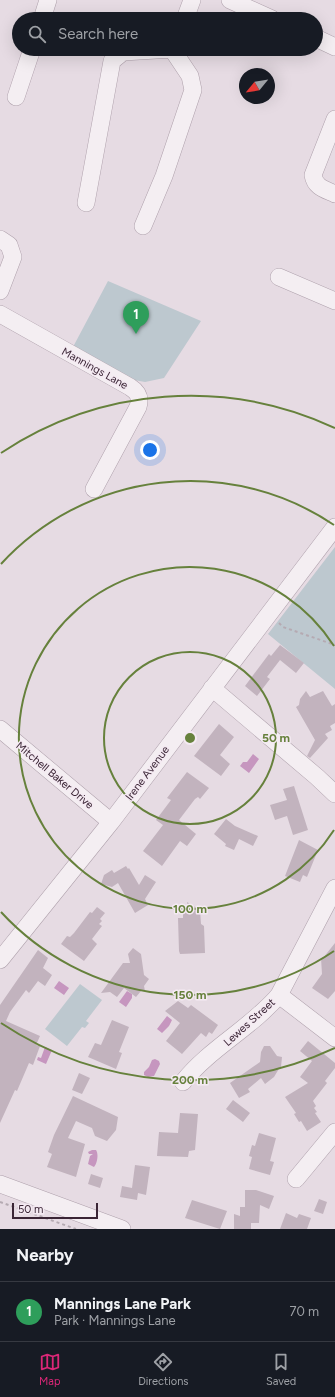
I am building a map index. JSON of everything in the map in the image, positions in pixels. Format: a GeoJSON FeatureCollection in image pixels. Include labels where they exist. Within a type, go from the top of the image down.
{"type":"FeatureCollection","features":[{"type":"Feature","properties":{"kind":"street"},"geometry":{"type":"LineString","coordinates":[[44,12],[48,0]]}},
{"type":"Feature","properties":{"kind":"street"},"geometry":{"type":"LineString","coordinates":[[188,12],[192,0]]}},
{"type":"Feature","properties":{"kind":"street"},"geometry":{"type":"LineString","coordinates":[[230,0],[257,12]]}},
{"type":"Feature","properties":{"kind":"street"},"geometry":{"type":"LineString","coordinates":[[323,41],[335,47]]}},
{"type":"Feature","properties":{"kind":"street"},"geometry":{"type":"LineString","coordinates":[[16,97],[30,56]]}},
{"type":"Feature","properties":{"kind":"street"},"geometry":{"type":"LineString","coordinates":[[86,203],[112,61],[118,56]]}},
{"type":"Feature","properties":{"kind":"street"},"geometry":{"type":"LineString","coordinates":[[143,226],[164,176],[193,90],[190,76],[177,56]]}},
{"type":"Feature","properties":{"kind":"street"},"geometry":{"type":"LineString","coordinates":[[335,119],[313,175],[314,182],[318,186],[335,194]]}},
{"type":"Feature","properties":{"kind":"street"},"geometry":{"type":"LineString","coordinates":[[0,240],[8,246],[13,257],[0,291]]}},
{"type":"Feature","properties":{"kind":"street"},"geometry":{"type":"LineString","coordinates":[[279,277],[335,301]]}},
{"type":"Feature","properties":{"kind":"street","name":"Mannings Lane"},"geometry":{"type":"LineString","coordinates":[[0,314],[130,387],[138,394],[140,401],[138,407],[94,489]]}},
{"type":"Feature","properties":{"kind":"street","name":"Irene Avenue"},"geometry":{"type":"LineString","coordinates":[[0,960],[110,822],[335,527]]}},
{"type":"Feature","properties":{"kind":"street"},"geometry":{"type":"LineString","coordinates":[[212,688],[318,777],[335,794]]}},
{"type":"Feature","properties":{"kind":"street","name":"Mitchell Baker Drive"},"geometry":{"type":"LineString","coordinates":[[0,729],[110,822]]}},
{"type":"Feature","properties":{"kind":"street","name":"Lewes Street"},"geometry":{"type":"LineString","coordinates":[[184,1082],[200,1064],[268,1008],[278,995],[335,888]]}},
{"type":"Feature","properties":{"kind":"street"},"geometry":{"type":"LineString","coordinates":[[278,995],[335,1038]]}},
{"type":"Feature","properties":{"kind":"street"},"geometry":{"type":"LineString","coordinates":[[296,1178],[335,1132]]}},
{"type":"Feature","properties":{"kind":"street"},"geometry":{"type":"LineString","coordinates":[[0,1184],[122,1229]]}},
{"type":"Feature","properties":{"kind":"path"},"geometry":{"type":"LineString","coordinates":[[268,615],[283,627],[335,645]]}},
{"type":"Feature","properties":{"kind":"path"},"geometry":{"type":"LineString","coordinates":[[0,1202],[76,1229]]}},
{"type":"Feature","properties":{"kind":"shaded area"},"geometry":{"type":"Polygon","coordinates":[[[108,281],[201,321],[164,378],[145,382],[134,380],[73,347],[108,281]]]}},
{"type":"Feature","properties":{"kind":"shaded area"},"geometry":{"type":"Polygon","coordinates":[[[335,547],[335,689],[268,634],[335,547]]]}},
{"type":"Feature","properties":{"kind":"shaded area"},"geometry":{"type":"Polygon","coordinates":[[[253,754],[259,759],[249,773],[240,766],[243,762],[247,762],[253,754]]]}},
{"type":"Feature","properties":{"kind":"shaded area"},"geometry":{"type":"Polygon","coordinates":[[[59,981],[69,988],[64,995],[54,988],[59,981]]]}},
{"type":"Feature","properties":{"kind":"shaded area"},"geometry":{"type":"Polygon","coordinates":[[[80,984],[102,1000],[86,1021],[89,1023],[85,1028],[82,1027],[67,1046],[45,1029],[80,984]]]}},
{"type":"Feature","properties":{"kind":"shaded area"},"geometry":{"type":"Polygon","coordinates":[[[127,991],[132,994],[132,998],[126,1007],[119,1002],[127,991]]]}},
{"type":"Feature","properties":{"kind":"shaded area"},"geometry":{"type":"Polygon","coordinates":[[[167,1016],[172,1020],[169,1026],[162,1033],[157,1029],[167,1016]]]}},
{"type":"Feature","properties":{"kind":"shaded area"},"geometry":{"type":"Polygon","coordinates":[[[45,1047],[52,1050],[46,1064],[37,1060],[38,1057],[41,1058],[45,1047]]]}},
{"type":"Feature","properties":{"kind":"shaded area"},"geometry":{"type":"Polygon","coordinates":[[[155,1059],[159,1061],[160,1064],[154,1076],[148,1077],[144,1075],[144,1072],[149,1067],[152,1060],[155,1059]]]}},
{"type":"Feature","properties":{"kind":"shaded area"},"geometry":{"type":"Polygon","coordinates":[[[96,1150],[97,1154],[97,1161],[94,1167],[88,1164],[90,1156],[93,1154],[89,1154],[88,1152],[96,1150]]]}},
{"type":"Feature","properties":{"kind":"building"},"geometry":{"type":"Polygon","coordinates":[[[280,645],[304,663],[296,673],[280,660],[267,677],[270,679],[257,696],[245,686],[269,654],[271,656],[280,645]]]}},
{"type":"Feature","properties":{"kind":"building"},"geometry":{"type":"Polygon","coordinates":[[[306,691],[310,697],[323,691],[332,706],[335,704],[335,723],[330,726],[332,730],[325,734],[328,738],[310,758],[307,756],[315,740],[296,707],[299,705],[300,699],[306,691]]]}},
{"type":"Feature","properties":{"kind":"building"},"geometry":{"type":"Polygon","coordinates":[[[219,724],[234,737],[220,755],[230,764],[221,776],[194,756],[219,724]]]}},
{"type":"Feature","properties":{"kind":"building"},"geometry":{"type":"Polygon","coordinates":[[[187,772],[209,788],[200,799],[198,797],[195,799],[179,820],[196,834],[187,846],[180,841],[162,866],[143,851],[163,825],[156,820],[171,800],[167,798],[187,772]]]}},
{"type":"Feature","properties":{"kind":"building"},"geometry":{"type":"Polygon","coordinates":[[[294,786],[308,830],[293,835],[287,816],[275,820],[270,805],[287,800],[283,789],[294,786]]]}},
{"type":"Feature","properties":{"kind":"building"},"geometry":{"type":"Polygon","coordinates":[[[226,819],[235,826],[258,836],[253,846],[239,839],[234,850],[225,846],[226,844],[214,834],[226,819]]]}},
{"type":"Feature","properties":{"kind":"building"},"geometry":{"type":"Polygon","coordinates":[[[299,840],[318,850],[307,877],[303,875],[300,882],[285,876],[299,840]]]}},
{"type":"Feature","properties":{"kind":"building"},"geometry":{"type":"Polygon","coordinates":[[[126,866],[128,869],[129,868],[139,885],[145,875],[156,882],[145,899],[148,905],[135,913],[118,883],[112,887],[101,884],[104,875],[112,870],[114,873],[126,866]]]}},
{"type":"Feature","properties":{"kind":"building"},"geometry":{"type":"Polygon","coordinates":[[[187,902],[200,910],[201,924],[204,926],[205,953],[180,954],[178,918],[183,918],[183,908],[188,907],[187,902]]]}},
{"type":"Feature","properties":{"kind":"building"},"geometry":{"type":"Polygon","coordinates":[[[97,907],[105,913],[100,919],[102,921],[99,924],[102,926],[92,939],[97,944],[84,961],[61,944],[67,936],[70,937],[74,933],[90,912],[92,913],[97,907]]]}},
{"type":"Feature","properties":{"kind":"building"},"geometry":{"type":"Polygon","coordinates":[[[335,943],[335,991],[328,999],[312,988],[322,974],[321,958],[323,958],[335,943]]]}},
{"type":"Feature","properties":{"kind":"building"},"geometry":{"type":"Polygon","coordinates":[[[133,948],[141,954],[144,975],[149,979],[144,986],[145,991],[141,991],[136,997],[124,988],[117,997],[110,992],[101,993],[123,963],[130,963],[128,954],[133,948]]]}},
{"type":"Feature","properties":{"kind":"building"},"geometry":{"type":"Polygon","coordinates":[[[38,950],[48,958],[43,968],[52,975],[45,986],[38,981],[29,993],[26,990],[10,1012],[6,1021],[40,1036],[36,1045],[40,1046],[33,1065],[29,1063],[17,1091],[15,1090],[0,1123],[0,1005],[38,950]]]}},
{"type":"Feature","properties":{"kind":"building"},"geometry":{"type":"Polygon","coordinates":[[[178,1001],[188,1008],[191,1005],[218,1025],[212,1034],[209,1032],[206,1037],[201,1033],[182,1054],[166,1041],[180,1023],[165,1011],[178,1001]]]}},
{"type":"Feature","properties":{"kind":"building"},"geometry":{"type":"Polygon","coordinates":[[[112,1020],[129,1027],[119,1052],[122,1053],[116,1069],[88,1057],[95,1043],[101,1045],[112,1020]]]}},
{"type":"Feature","properties":{"kind":"building"},"geometry":{"type":"Polygon","coordinates":[[[308,1041],[335,1063],[335,1068],[325,1081],[327,1083],[313,1101],[316,1106],[314,1108],[317,1112],[315,1113],[321,1122],[307,1131],[301,1121],[299,1122],[294,1114],[296,1113],[285,1097],[308,1083],[300,1077],[312,1061],[300,1051],[308,1041]]]}},
{"type":"Feature","properties":{"kind":"building"},"geometry":{"type":"Polygon","coordinates":[[[264,1046],[270,1046],[277,1056],[282,1057],[281,1067],[274,1077],[265,1084],[261,1078],[248,1089],[250,1092],[239,1098],[230,1083],[260,1062],[261,1052],[264,1046]]]}},
{"type":"Feature","properties":{"kind":"building"},"geometry":{"type":"Polygon","coordinates":[[[79,1073],[90,1078],[82,1094],[72,1090],[79,1073]]]}},
{"type":"Feature","properties":{"kind":"building"},"geometry":{"type":"Polygon","coordinates":[[[73,1096],[118,1117],[116,1130],[107,1141],[95,1136],[92,1128],[76,1121],[68,1138],[85,1144],[76,1177],[47,1167],[52,1154],[48,1152],[54,1135],[73,1096]]]}},
{"type":"Feature","properties":{"kind":"building"},"geometry":{"type":"Polygon","coordinates":[[[233,1100],[250,1113],[243,1122],[226,1109],[233,1100]]]}},
{"type":"Feature","properties":{"kind":"building"},"geometry":{"type":"Polygon","coordinates":[[[180,1113],[198,1114],[195,1150],[189,1151],[188,1157],[157,1156],[159,1132],[178,1133],[180,1113]]]}},
{"type":"Feature","properties":{"kind":"building"},"geometry":{"type":"Polygon","coordinates":[[[259,1133],[276,1138],[270,1161],[274,1162],[270,1175],[249,1169],[252,1157],[249,1156],[252,1145],[255,1146],[259,1133]]]}},
{"type":"Feature","properties":{"kind":"building"},"geometry":{"type":"Polygon","coordinates":[[[135,1165],[150,1167],[146,1195],[138,1193],[137,1200],[120,1197],[122,1186],[132,1188],[135,1165]]]}},
{"type":"Feature","properties":{"kind":"building"},"geometry":{"type":"Polygon","coordinates":[[[91,1174],[103,1178],[100,1188],[88,1184],[91,1174]]]}},
{"type":"Feature","properties":{"kind":"building"},"geometry":{"type":"Polygon","coordinates":[[[245,1190],[256,1190],[274,1196],[269,1209],[260,1205],[259,1223],[251,1223],[251,1229],[234,1229],[234,1214],[240,1216],[240,1207],[245,1207],[245,1190]]]}},
{"type":"Feature","properties":{"kind":"building"},"geometry":{"type":"Polygon","coordinates":[[[319,1199],[327,1202],[323,1214],[314,1211],[319,1199]]]}},
{"type":"Feature","properties":{"kind":"building"},"geometry":{"type":"Polygon","coordinates":[[[192,1200],[227,1211],[220,1229],[185,1218],[192,1200]]]}},
{"type":"Feature","properties":{"kind":"building"},"geometry":{"type":"Polygon","coordinates":[[[286,1213],[297,1218],[299,1214],[311,1218],[307,1229],[280,1229],[286,1213]]]}},
{"type":"Feature","properties":{"kind":"place","name":"Mannings Lane Park"},"geometry":{"type":"Point","coordinates":[136,334]}}]}
